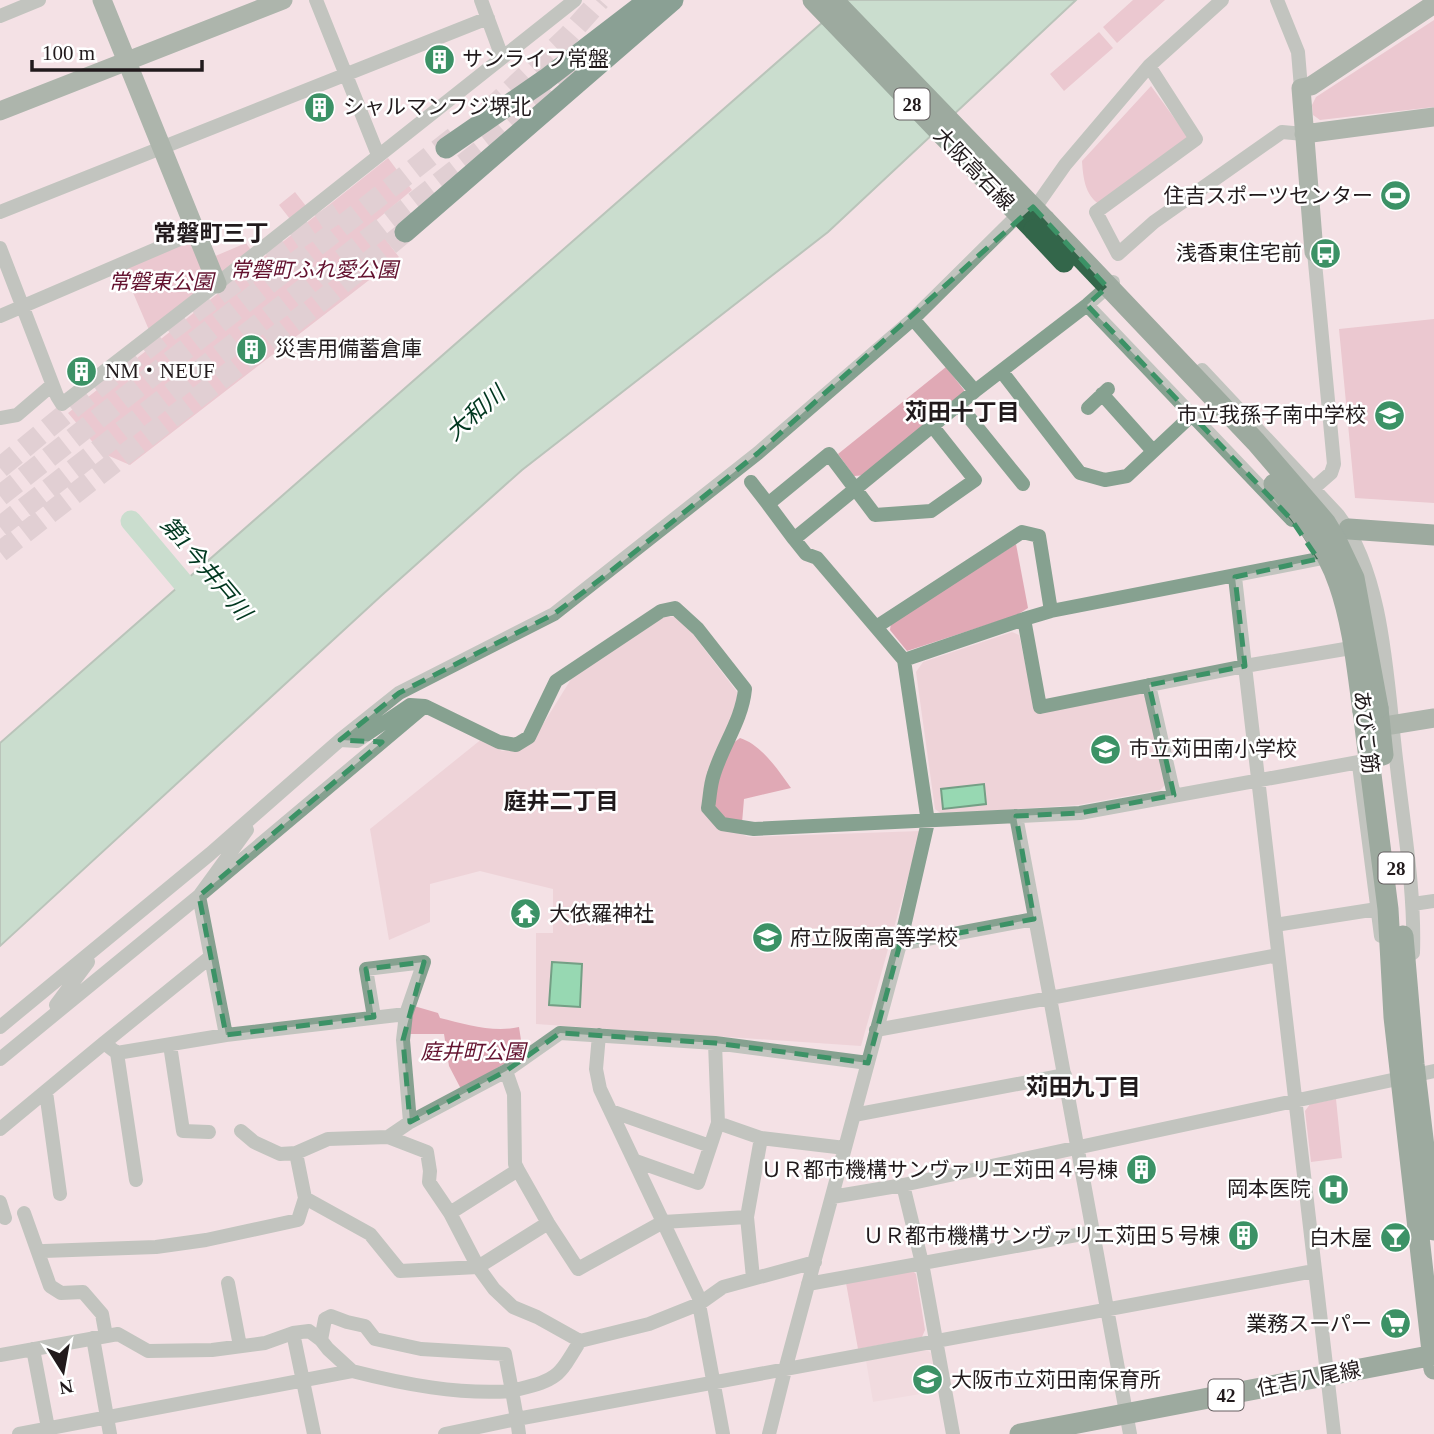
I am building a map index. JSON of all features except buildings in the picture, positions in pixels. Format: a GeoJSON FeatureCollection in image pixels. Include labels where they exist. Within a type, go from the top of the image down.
{"type":"FeatureCollection","features":[{"type":"Feature","properties":{"kind":"highway"},"geometry":{"type":"LineString","coordinates":[[446,148],[546,79],[649,0]]}},
{"type":"Feature","properties":{"kind":"highway"},"geometry":{"type":"LineString","coordinates":[[405,232],[673,0]]}},
{"type":"Feature","properties":{"kind":"main road","name":"大阪高石線"},"geometry":{"type":"LineString","coordinates":[[813,0],[1028,213]]}},
{"type":"Feature","properties":{"kind":"main road","name":"大阪高石線"},"geometry":{"type":"LineString","coordinates":[[833,0],[1028,213]]}},
{"type":"Feature","properties":{"kind":"main road","name":"あびこ筋"},"geometry":{"type":"LineString","coordinates":[[1028,213],[1255,442],[1325,522],[1354,578],[1377,715],[1401,906],[1403,1022],[1416,1074],[1434,1230]]}},
{"type":"Feature","properties":{"kind":"main road"},"geometry":{"type":"LineString","coordinates":[[1349,529],[1434,535]]}},
{"type":"Feature","properties":{"kind":"main road","name":"あびこ筋"},"geometry":{"type":"LineString","coordinates":[[1416,1074],[1433,1360]]}},
{"type":"Feature","properties":{"kind":"main road","name":"住吉八尾線"},"geometry":{"type":"LineString","coordinates":[[1020,1434],[1128,1424],[1329,1374],[1433,1360]]}},
{"type":"Feature","properties":{"kind":"street"},"geometry":{"type":"LineString","coordinates":[[0,16],[39,0]]}},
{"type":"Feature","properties":{"kind":"street"},"geometry":{"type":"LineString","coordinates":[[102,0],[217,284]]}},
{"type":"Feature","properties":{"kind":"street"},"geometry":{"type":"LineString","coordinates":[[0,111],[283,0]]}},
{"type":"Feature","properties":{"kind":"street"},"geometry":{"type":"LineString","coordinates":[[316,0],[378,155]]}},
{"type":"Feature","properties":{"kind":"street"},"geometry":{"type":"LineString","coordinates":[[481,0],[502,57]]}},
{"type":"Feature","properties":{"kind":"street"},"geometry":{"type":"LineString","coordinates":[[0,248],[52,385],[62,404],[575,0]]}},
{"type":"Feature","properties":{"kind":"street"},"geometry":{"type":"LineString","coordinates":[[0,1027],[399,693],[554,614],[758,453],[913,319],[1028,213],[1149,66],[1222,0]]}},
{"type":"Feature","properties":{"kind":"street"},"geometry":{"type":"LineString","coordinates":[[1278,0],[1297,52],[1334,464],[1331,473],[1315,487]]}},
{"type":"Feature","properties":{"kind":"street"},"geometry":{"type":"LineString","coordinates":[[1301,88],[1311,86],[1434,4]]}},
{"type":"Feature","properties":{"kind":"street"},"geometry":{"type":"LineString","coordinates":[[0,212],[488,18]]}},
{"type":"Feature","properties":{"kind":"street"},"geometry":{"type":"LineString","coordinates":[[1149,66],[1196,139],[1096,212],[1118,254],[1154,222],[1282,132],[1304,134],[1434,117]]}},
{"type":"Feature","properties":{"kind":"street"},"geometry":{"type":"LineString","coordinates":[[0,316],[195,232]]}},
{"type":"Feature","properties":{"kind":"street"},"geometry":{"type":"LineString","coordinates":[[794,539],[975,391],[1087,305],[1115,279],[1315,487],[1349,529],[1374,597],[1381,636],[1377,715],[1413,904],[1403,1022]]}},
{"type":"Feature","properties":{"kind":"street"},"geometry":{"type":"LineString","coordinates":[[1087,305],[1299,527],[1318,559],[1338,608],[1377,909],[1403,1022]]}},
{"type":"Feature","properties":{"kind":"street"},"geometry":{"type":"LineString","coordinates":[[913,319],[975,391]]}},
{"type":"Feature","properties":{"kind":"street"},"geometry":{"type":"LineString","coordinates":[[1002,372],[1080,473],[1105,480],[1127,476],[1192,415]]}},
{"type":"Feature","properties":{"kind":"street"},"geometry":{"type":"LineString","coordinates":[[0,418],[17,415],[52,385]]}},
{"type":"Feature","properties":{"kind":"street"},"geometry":{"type":"LineString","coordinates":[[1088,408],[1106,391],[1153,451]]}},
{"type":"Feature","properties":{"kind":"street"},"geometry":{"type":"LineString","coordinates":[[960,405],[1020,476]]}},
{"type":"Feature","properties":{"kind":"street"},"geometry":{"type":"LineString","coordinates":[[768,504],[829,454],[875,515],[931,511],[975,480],[933,427]]}},
{"type":"Feature","properties":{"kind":"street"},"geometry":{"type":"LineString","coordinates":[[1238,463],[1236,450],[1254,434],[1265,435]]}},
{"type":"Feature","properties":{"kind":"street"},"geometry":{"type":"LineString","coordinates":[[751,482],[806,554],[817,558],[904,660],[928,822],[900,944],[769,1434]]}},
{"type":"Feature","properties":{"kind":"street"},"geometry":{"type":"LineString","coordinates":[[1299,527],[1349,529]]}},
{"type":"Feature","properties":{"kind":"street"},"geometry":{"type":"LineString","coordinates":[[876,627],[1021,532],[1039,536],[1051,611]]}},
{"type":"Feature","properties":{"kind":"street"},"geometry":{"type":"LineString","coordinates":[[904,660],[1051,611],[1318,559]]}},
{"type":"Feature","properties":{"kind":"street"},"geometry":{"type":"LineString","coordinates":[[1235,577],[1334,1434]]}},
{"type":"Feature","properties":{"kind":"street"},"geometry":{"type":"LineString","coordinates":[[1338,608],[1352,610],[1364,607],[1374,597]]}},
{"type":"Feature","properties":{"kind":"street"},"geometry":{"type":"LineString","coordinates":[[340,740],[357,741],[410,705],[425,706],[499,741],[516,745],[529,737],[556,681],[661,611],[675,608],[698,629],[745,689],[733,731],[713,775],[708,808],[722,824],[754,829],[1080,813],[1359,762]]}},
{"type":"Feature","properties":{"kind":"street"},"geometry":{"type":"LineString","coordinates":[[1024,620],[1040,707],[1345,649]]}},
{"type":"Feature","properties":{"kind":"street"},"geometry":{"type":"LineString","coordinates":[[1149,685],[1174,795]]}},
{"type":"Feature","properties":{"kind":"street"},"geometry":{"type":"LineString","coordinates":[[0,1059],[425,706]]}},
{"type":"Feature","properties":{"kind":"street"},"geometry":{"type":"LineString","coordinates":[[1377,715],[1434,718]]}},
{"type":"Feature","properties":{"kind":"street"},"geometry":{"type":"LineString","coordinates":[[226,1035],[199,896],[260,811]]}},
{"type":"Feature","properties":{"kind":"street"},"geometry":{"type":"LineString","coordinates":[[1016,816],[1128,1424]]}},
{"type":"Feature","properties":{"kind":"street"},"geometry":{"type":"LineString","coordinates":[[1413,904],[1434,901]]}},
{"type":"Feature","properties":{"kind":"street"},"geometry":{"type":"LineString","coordinates":[[1275,925],[1377,909]]}},
{"type":"Feature","properties":{"kind":"street"},"geometry":{"type":"LineString","coordinates":[[900,944],[1034,919]]}},
{"type":"Feature","properties":{"kind":"street"},"geometry":{"type":"LineString","coordinates":[[43,1023],[101,944]]}},
{"type":"Feature","properties":{"kind":"street"},"geometry":{"type":"LineString","coordinates":[[876,1030],[1278,955]]}},
{"type":"Feature","properties":{"kind":"street"},"geometry":{"type":"LineString","coordinates":[[0,1129],[209,958]]}},
{"type":"Feature","properties":{"kind":"street"},"geometry":{"type":"LineString","coordinates":[[374,1017],[366,969],[424,962],[406,1014],[403,1040],[410,1122]]}},
{"type":"Feature","properties":{"kind":"street"},"geometry":{"type":"LineString","coordinates":[[117,1054],[226,1035],[406,1014]]}},
{"type":"Feature","properties":{"kind":"street"},"geometry":{"type":"LineString","coordinates":[[388,1137],[410,1122],[506,1071],[560,1033],[715,1043],[868,1063]]}},
{"type":"Feature","properties":{"kind":"street"},"geometry":{"type":"LineString","coordinates":[[599,1035],[596,1069],[600,1088],[700,1303],[723,1434]]}},
{"type":"Feature","properties":{"kind":"street"},"geometry":{"type":"LineString","coordinates":[[104,1043],[117,1054],[136,1180]]}},
{"type":"Feature","properties":{"kind":"street"},"geometry":{"type":"LineString","coordinates":[[636,1161],[698,1183],[718,1123],[715,1043]]}},
{"type":"Feature","properties":{"kind":"street"},"geometry":{"type":"LineString","coordinates":[[170,1045],[183,1131],[208,1132]]}},
{"type":"Feature","properties":{"kind":"street"},"geometry":{"type":"LineString","coordinates":[[506,1071],[514,1094],[515,1164],[578,1269],[663,1222],[747,1217]]}},
{"type":"Feature","properties":{"kind":"street"},"geometry":{"type":"LineString","coordinates":[[832,1197],[903,1185],[1416,1074]]}},
{"type":"Feature","properties":{"kind":"street"},"geometry":{"type":"LineString","coordinates":[[854,1115],[1065,1075]]}},
{"type":"Feature","properties":{"kind":"street"},"geometry":{"type":"LineString","coordinates":[[46,1092],[60,1194]]}},
{"type":"Feature","properties":{"kind":"street"},"geometry":{"type":"LineString","coordinates":[[611,1111],[710,1146]]}},
{"type":"Feature","properties":{"kind":"street"},"geometry":{"type":"LineString","coordinates":[[718,1123],[761,1138],[845,1148]]}},
{"type":"Feature","properties":{"kind":"street"},"geometry":{"type":"LineString","coordinates":[[241,1131],[254,1142],[280,1154],[296,1153],[328,1139],[388,1137],[427,1152],[429,1182],[450,1213],[478,1267],[494,1289],[513,1307],[580,1341],[649,1324],[700,1303],[723,1287],[815,1262]]}},
{"type":"Feature","properties":{"kind":"street"},"geometry":{"type":"LineString","coordinates":[[753,1279],[747,1217],[761,1138]]}},
{"type":"Feature","properties":{"kind":"street"},"geometry":{"type":"LineString","coordinates":[[39,1255],[44,1251],[156,1247],[206,1240],[298,1220],[305,1198],[296,1153]]}},
{"type":"Feature","properties":{"kind":"street"},"geometry":{"type":"LineString","coordinates":[[450,1213],[518,1170]]}},
{"type":"Feature","properties":{"kind":"street"},"geometry":{"type":"LineString","coordinates":[[903,1185],[922,1263],[953,1434]]}},
{"type":"Feature","properties":{"kind":"street"},"geometry":{"type":"LineString","coordinates":[[305,1198],[370,1234],[400,1272],[478,1267],[548,1223]]}},
{"type":"Feature","properties":{"kind":"street"},"geometry":{"type":"LineString","coordinates":[[0,1202],[5,1218]]}},
{"type":"Feature","properties":{"kind":"street"},"geometry":{"type":"LineString","coordinates":[[24,1213],[50,1286],[61,1293],[83,1292],[102,1314],[99,1337],[110,1434]]}},
{"type":"Feature","properties":{"kind":"street"},"geometry":{"type":"LineString","coordinates":[[808,1284],[1093,1233]]}},
{"type":"Feature","properties":{"kind":"street"},"geometry":{"type":"LineString","coordinates":[[445,1434],[518,1427],[713,1381],[785,1370],[1314,1271]]}},
{"type":"Feature","properties":{"kind":"street"},"geometry":{"type":"LineString","coordinates":[[228,1283],[240,1346]]}},
{"type":"Feature","properties":{"kind":"street"},"geometry":{"type":"LineString","coordinates":[[321,1340],[325,1319],[331,1316],[365,1326],[375,1339],[421,1349],[505,1354],[518,1427]]}},
{"type":"Feature","properties":{"kind":"street"},"geometry":{"type":"LineString","coordinates":[[0,1355],[118,1334],[148,1351],[212,1350],[265,1343],[293,1333],[309,1331],[352,1371]]}},
{"type":"Feature","properties":{"kind":"street"},"geometry":{"type":"LineString","coordinates":[[293,1333],[314,1434]]}},
{"type":"Feature","properties":{"kind":"street"},"geometry":{"type":"LineString","coordinates":[[19,1434],[352,1371],[394,1382],[468,1391],[512,1391],[546,1382],[561,1373],[580,1341]]}},
{"type":"Feature","properties":{"kind":"street"},"geometry":{"type":"LineString","coordinates":[[33,1349],[48,1428]]}},
{"type":"Feature","properties":{"kind":"highlighted area"},"geometry":{"type":"Polygon","coordinates":[[[1033,207],[1107,287],[1087,305],[1291,519],[1318,559],[1235,577],[1245,666],[1149,685],[1174,795],[1080,813],[1016,816],[1034,919],[900,944],[868,1063],[715,1043],[560,1033],[506,1071],[410,1122],[403,1040],[424,962],[366,969],[374,1017],[226,1035],[199,896],[382,742],[340,740],[399,693],[554,614],[606,575],[758,453],[1033,207]]]}},
{"type":"Feature","properties":{"kind":"shaded area"},"geometry":{"type":"Polygon","coordinates":[[[662,616],[676,617],[683,621],[737,692],[738,706],[717,826],[749,837],[921,831],[861,1046],[536,1024],[536,933],[553,933],[553,889],[480,871],[430,884],[430,922],[389,940],[370,829],[483,738],[502,751],[532,742],[573,676],[662,616]]]}},
{"type":"Feature","properties":{"kind":"shaded area"},"geometry":{"type":"Polygon","coordinates":[[[1012,632],[1019,635],[1036,713],[1140,693],[1148,697],[1165,785],[1160,790],[1078,805],[942,814],[935,809],[916,672],[923,662],[1012,632]]]}},
{"type":"Feature","properties":{"kind":"shaded area"},"geometry":{"type":"Polygon","coordinates":[[[926,1349],[933,1355],[939,1391],[873,1402],[866,1361],[926,1349]]]}},
{"type":"Feature","properties":{"kind":"green space"},"geometry":{"type":"Polygon","coordinates":[[[1133,0],[1165,0],[1117,43],[1103,27],[1133,0]]]}},
{"type":"Feature","properties":{"kind":"green space"},"geometry":{"type":"Polygon","coordinates":[[[1434,20],[1434,107],[1320,120],[1313,115],[1312,105],[1316,97],[1434,20]]]}},
{"type":"Feature","properties":{"kind":"green space"},"geometry":{"type":"Polygon","coordinates":[[[1099,32],[1113,48],[1064,91],[1050,74],[1099,32]]]}},
{"type":"Feature","properties":{"kind":"green space"},"geometry":{"type":"Polygon","coordinates":[[[1151,86],[1188,137],[1099,204],[1088,191],[1082,161],[1151,86]]]}},
{"type":"Feature","properties":{"kind":"green space","name":"常磐町ふれ愛公園"},"geometry":{"type":"Polygon","coordinates":[[[388,158],[412,190],[373,223],[399,257],[130,465],[102,453],[68,413],[388,158]]]}},
{"type":"Feature","properties":{"kind":"green space"},"geometry":{"type":"Polygon","coordinates":[[[295,192],[306,206],[290,219],[279,205],[295,192]]]}},
{"type":"Feature","properties":{"kind":"green space","name":"常磐東公園"},"geometry":{"type":"Polygon","coordinates":[[[192,241],[207,278],[206,284],[149,330],[122,267],[192,241]]]}},
{"type":"Feature","properties":{"kind":"green space"},"geometry":{"type":"Polygon","coordinates":[[[246,243],[251,250],[225,271],[219,271],[213,257],[246,243]]]}},
{"type":"Feature","properties":{"kind":"green space","name":"市立我孫子南中学校"},"geometry":{"type":"Polygon","coordinates":[[[1434,319],[1434,503],[1355,498],[1339,329],[1434,319]]]}},
{"type":"Feature","properties":{"kind":"green space"},"geometry":{"type":"Polygon","coordinates":[[[946,367],[964,390],[963,395],[868,475],[854,476],[838,454],[946,367]]]}},
{"type":"Feature","properties":{"kind":"green space"},"geometry":{"type":"Polygon","coordinates":[[[1016,544],[1028,608],[1017,615],[907,651],[890,630],[891,623],[1016,544]]]}},
{"type":"Feature","properties":{"kind":"green space"},"geometry":{"type":"Polygon","coordinates":[[[740,738],[762,752],[791,788],[744,799],[742,823],[721,817],[714,803],[729,746],[740,738]]]}},
{"type":"Feature","properties":{"kind":"green space","name":"庭井町公園"},"geometry":{"type":"Polygon","coordinates":[[[414,1006],[438,1013],[440,1018],[469,1025],[499,1029],[519,1027],[523,1053],[461,1089],[449,1066],[444,1034],[406,1034],[414,1006]]]}},
{"type":"Feature","properties":{"kind":"green space"},"geometry":{"type":"Polygon","coordinates":[[[1336,1099],[1342,1158],[1311,1162],[1305,1111],[1310,1104],[1336,1099]]]}},
{"type":"Feature","properties":{"kind":"green space"},"geometry":{"type":"Polygon","coordinates":[[[912,1270],[916,1274],[925,1330],[922,1337],[858,1349],[846,1283],[912,1270]]]}},
{"type":"Feature","properties":{"kind":"water","name":"大和川"},"geometry":{"type":"Polygon","coordinates":[[[848,0],[1076,0],[828,232],[522,470],[0,946],[0,743],[848,0]]]}},
{"type":"Feature","properties":{"kind":"water"},"geometry":{"type":"Polygon","coordinates":[[[984,784],[986,804],[943,809],[941,789],[984,784]]]}},
{"type":"Feature","properties":{"kind":"water"},"geometry":{"type":"Polygon","coordinates":[[[552,962],[582,964],[580,1007],[549,1005],[552,962]]]}},
{"type":"Feature","properties":{"kind":"waterway","name":"第1今井戸川"},"geometry":{"type":"LineString","coordinates":[[131,521],[200,603]]}},
{"type":"Feature","properties":{"kind":"tunnel"},"geometry":{"type":"LineString","coordinates":[[488,111],[568,36],[600,0]]}},
{"type":"Feature","properties":{"kind":"tunnel"},"geometry":{"type":"LineString","coordinates":[[0,527],[504,132],[574,65]]}},
{"type":"Feature","properties":{"kind":"tunnel"},"geometry":{"type":"LineString","coordinates":[[0,496],[457,135]]}},
{"type":"Feature","properties":{"kind":"tunnel"},"geometry":{"type":"LineString","coordinates":[[0,468],[168,332],[255,268],[345,208]]}},
{"type":"Feature","properties":{"kind":"tunnel"},"geometry":{"type":"LineString","coordinates":[[0,552],[405,232]]}},
{"type":"Feature","properties":{"kind":"place","name":"サンライフ常盤"},"geometry":{"type":"Point","coordinates":[439,59]}},
{"type":"Feature","properties":{"kind":"place","name":"シャルマンフジ堺北"},"geometry":{"type":"Point","coordinates":[320,107]}},
{"type":"Feature","properties":{"kind":"place","name":"住吉スポーツセンター"},"geometry":{"type":"Point","coordinates":[1396,196]}},
{"type":"Feature","properties":{"kind":"place","name":"浅香東住宅前"},"geometry":{"type":"Point","coordinates":[1325,253]}},
{"type":"Feature","properties":{"kind":"place","name":"災害用備蓄倉庫"},"geometry":{"type":"Point","coordinates":[252,349]}},
{"type":"Feature","properties":{"kind":"place","name":"NM・NEUF"},"geometry":{"type":"Point","coordinates":[82,371]}},
{"type":"Feature","properties":{"kind":"place","name":"市立我孫子南中学校"},"geometry":{"type":"Point","coordinates":[1389,415]}},
{"type":"Feature","properties":{"kind":"place","name":"市立苅田南小学校"},"geometry":{"type":"Point","coordinates":[1106,749]}},
{"type":"Feature","properties":{"kind":"place","name":"大依羅神社"},"geometry":{"type":"Point","coordinates":[526,914]}},
{"type":"Feature","properties":{"kind":"place","name":"府立阪南高等学校"},"geometry":{"type":"Point","coordinates":[767,938]}},
{"type":"Feature","properties":{"kind":"place","name":"ＵＲ都市機構サンヴァリエ苅田４号棟"},"geometry":{"type":"Point","coordinates":[1141,1170]}},
{"type":"Feature","properties":{"kind":"place","name":"岡本医院"},"geometry":{"type":"Point","coordinates":[1334,1189]}},
{"type":"Feature","properties":{"kind":"place","name":"ＵＲ都市機構サンヴァリエ苅田５号棟"},"geometry":{"type":"Point","coordinates":[1243,1236]}},
{"type":"Feature","properties":{"kind":"place","name":"白木屋"},"geometry":{"type":"Point","coordinates":[1395,1238]}},
{"type":"Feature","properties":{"kind":"place","name":"業務スーパー"},"geometry":{"type":"Point","coordinates":[1395,1324]}},
{"type":"Feature","properties":{"kind":"place","name":"大阪市立苅田南保育所"},"geometry":{"type":"Point","coordinates":[928,1380]}},
{"type":"Feature","properties":{"kind":"district","name":"常磐町三丁"},"geometry":{"type":"Point","coordinates":[211,233]}},
{"type":"Feature","properties":{"kind":"district","name":"苅田十丁目"},"geometry":{"type":"Point","coordinates":[962,412]}},
{"type":"Feature","properties":{"kind":"district","name":"庭井二丁目"},"geometry":{"type":"Point","coordinates":[561,801]}},
{"type":"Feature","properties":{"kind":"district","name":"苅田九丁目"},"geometry":{"type":"Point","coordinates":[1083,1087]}}]}
